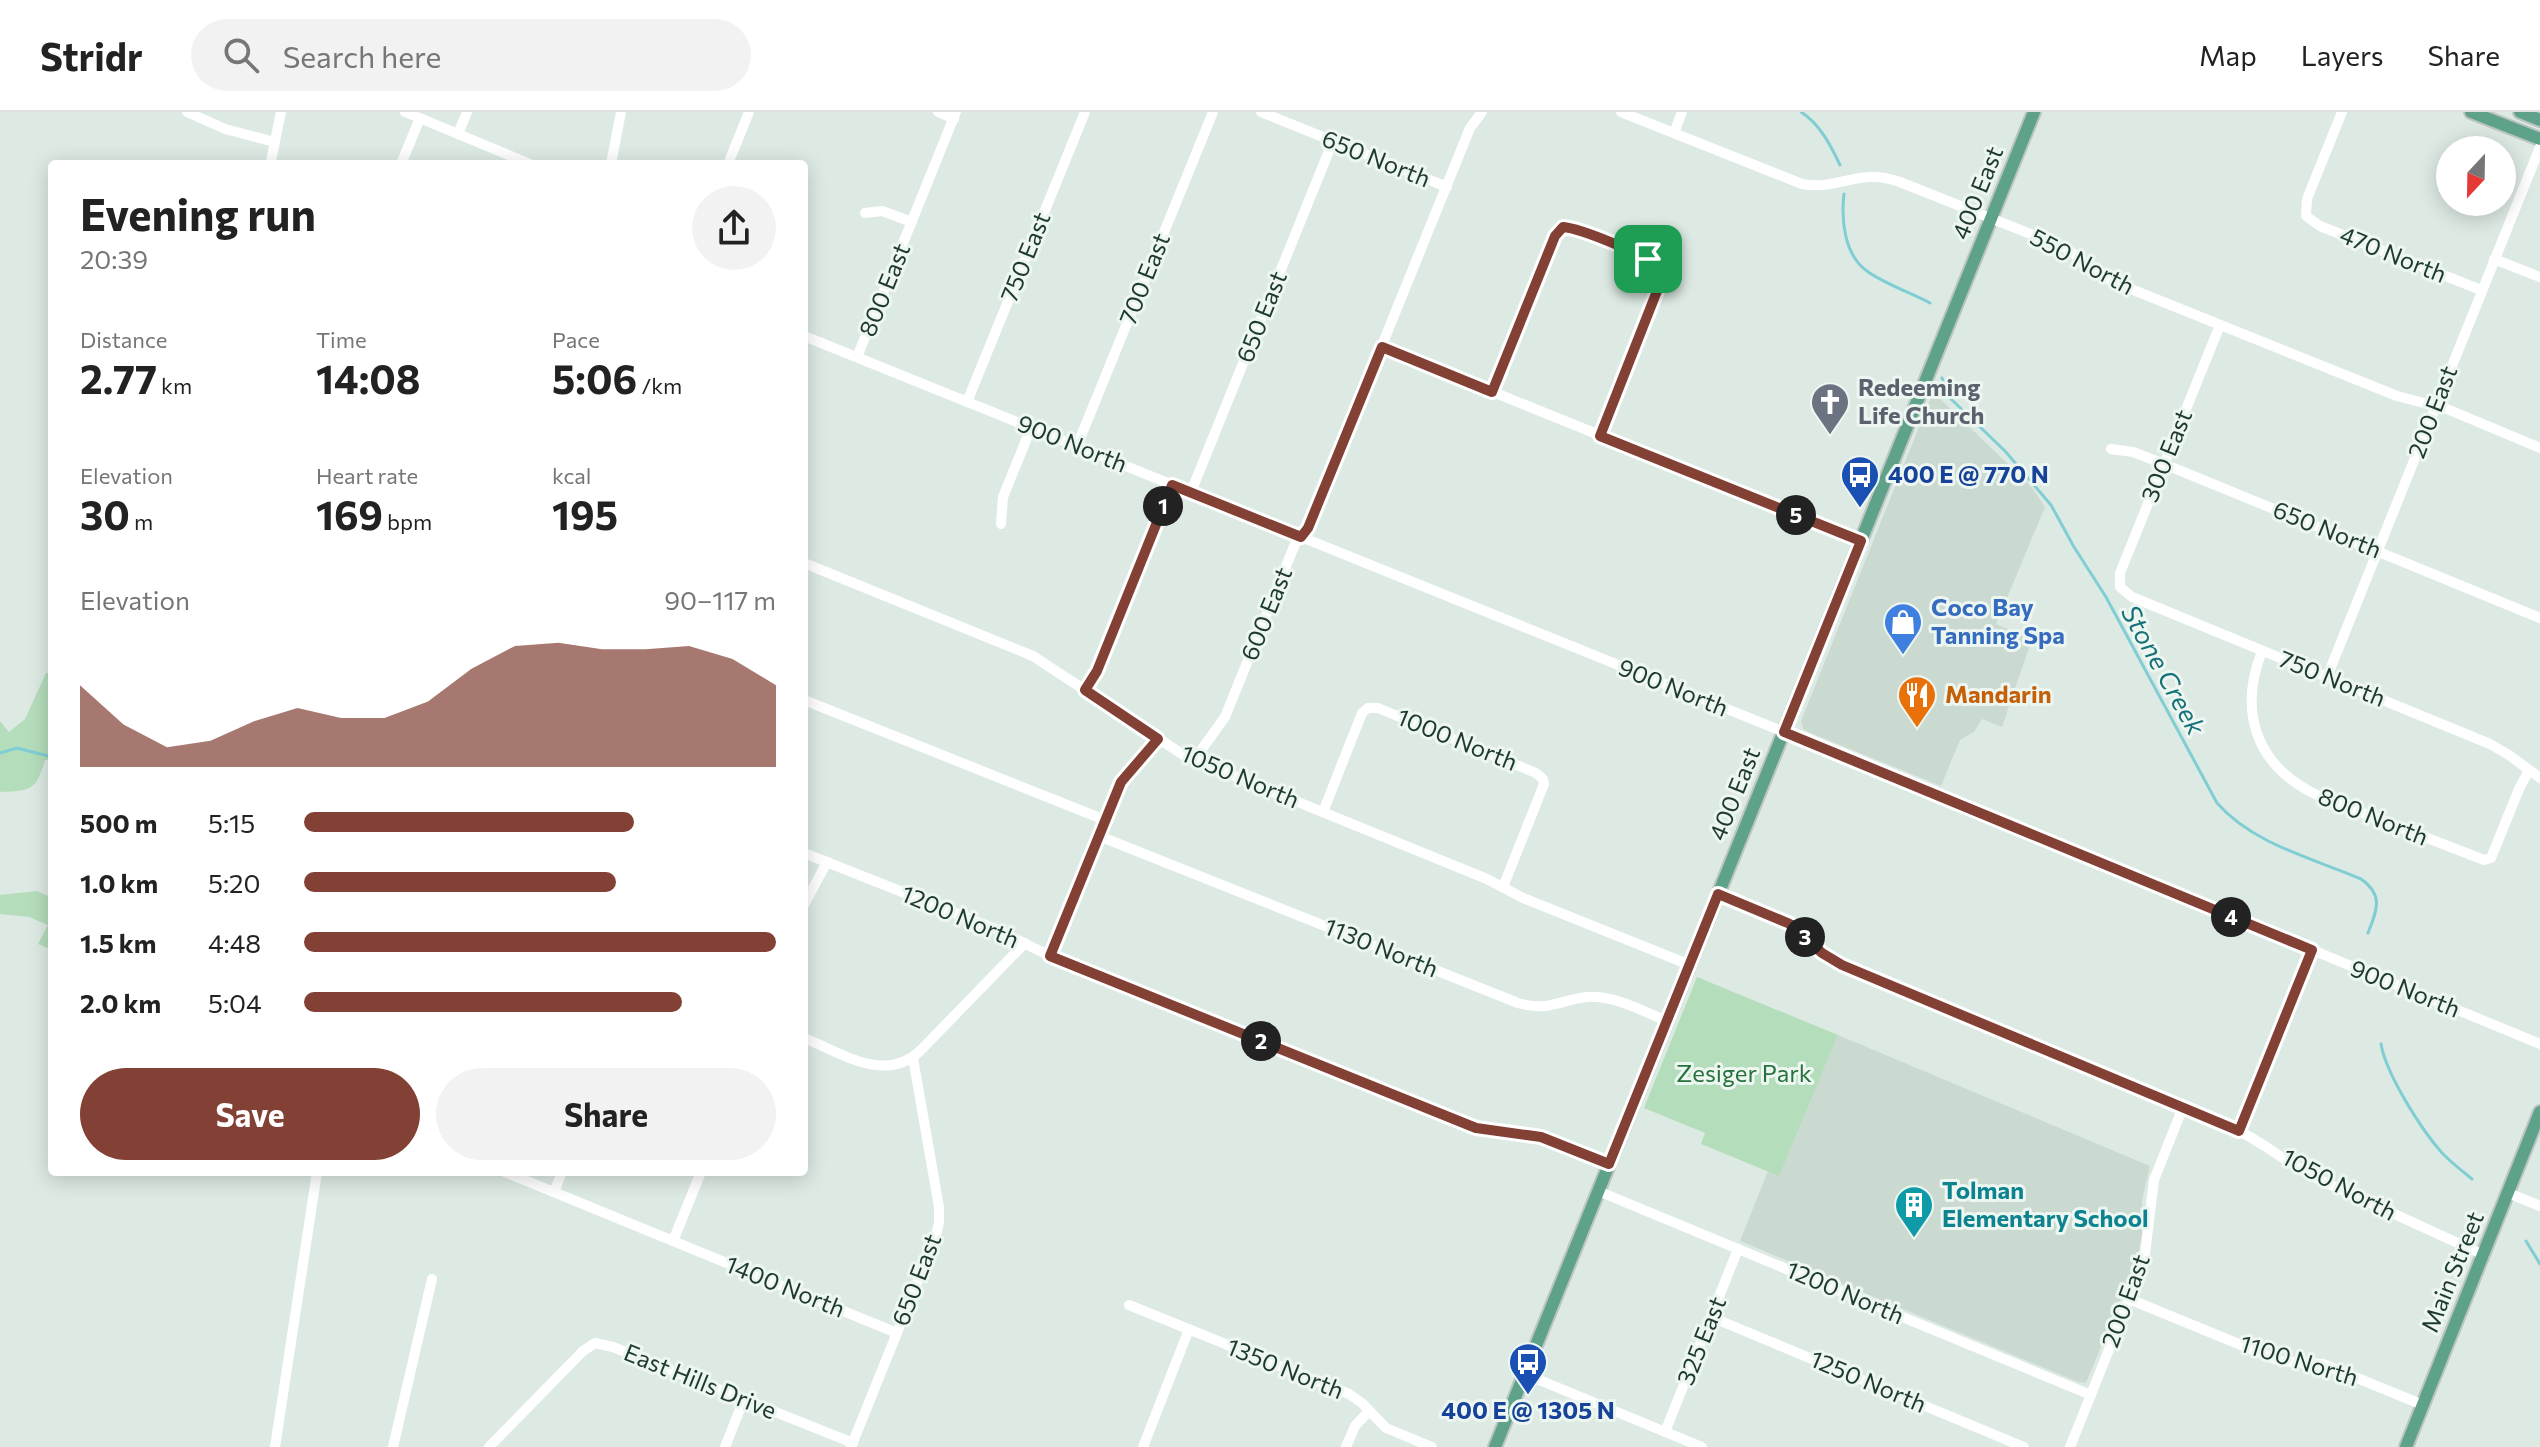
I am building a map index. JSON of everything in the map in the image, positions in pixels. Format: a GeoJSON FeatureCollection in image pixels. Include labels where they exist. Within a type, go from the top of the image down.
{"type":"FeatureCollection","features":[{"type":"Feature","properties":{"kind":"main road","name":"400 East"},"geometry":{"type":"LineString","coordinates":[[1495,1447],[2034,112]]}},
{"type":"Feature","properties":{"kind":"main road"},"geometry":{"type":"LineString","coordinates":[[2471,112],[2540,139]]}},
{"type":"Feature","properties":{"kind":"main road"},"geometry":{"type":"LineString","coordinates":[[2520,112],[2540,120]]}},
{"type":"Feature","properties":{"kind":"main road","name":"Main Street"},"geometry":{"type":"LineString","coordinates":[[2406,1447],[2540,1112]]}},
{"type":"Feature","properties":{"kind":"street"},"geometry":{"type":"LineString","coordinates":[[187,112],[225,129],[275,142]]}},
{"type":"Feature","properties":{"kind":"street"},"geometry":{"type":"LineString","coordinates":[[271,160],[281,112]]}},
{"type":"Feature","properties":{"kind":"street"},"geometry":{"type":"LineString","coordinates":[[405,112],[520,160]]}},
{"type":"Feature","properties":{"kind":"street"},"geometry":{"type":"LineString","coordinates":[[458,134],[467,112]]}},
{"type":"Feature","properties":{"kind":"street"},"geometry":{"type":"LineString","coordinates":[[612,160],[621,112]]}},
{"type":"Feature","properties":{"kind":"street"},"geometry":{"type":"LineString","coordinates":[[730,160],[749,112]]}},
{"type":"Feature","properties":{"kind":"street"},"geometry":{"type":"LineString","coordinates":[[938,112],[955,115]]}},
{"type":"Feature","properties":{"kind":"street","name":"750 East"},"geometry":{"type":"LineString","coordinates":[[967,402],[1085,112]]}},
{"type":"Feature","properties":{"kind":"street","name":"700 East"},"geometry":{"type":"LineString","coordinates":[[1077,446],[1213,112]]}},
{"type":"Feature","properties":{"kind":"street","name":"650 North"},"geometry":{"type":"LineString","coordinates":[[1261,112],[1447,187]]}},
{"type":"Feature","properties":{"kind":"street","name":"600 East"},"geometry":{"type":"LineString","coordinates":[[1194,760],[1225,717],[1295,544],[1308,528],[1473,123],[1482,112]]}},
{"type":"Feature","properties":{"kind":"street","name":"550 North"},"geometry":{"type":"LineString","coordinates":[[1621,112],[1802,184],[1824,186],[1860,176],[1884,177],[2066,248],[2109,280],[2397,396],[2436,406],[2540,448]]}},
{"type":"Feature","properties":{"kind":"street"},"geometry":{"type":"LineString","coordinates":[[1674,133],[1682,112]]}},
{"type":"Feature","properties":{"kind":"street","name":"470 North"},"geometry":{"type":"LineString","coordinates":[[2342,112],[2307,199],[2306,216],[2320,226],[2481,290]]}},
{"type":"Feature","properties":{"kind":"street","name":"800 East"},"geometry":{"type":"LineString","coordinates":[[857,357],[955,115]]}},
{"type":"Feature","properties":{"kind":"street"},"geometry":{"type":"LineString","coordinates":[[403,160],[420,118]]}},
{"type":"Feature","properties":{"kind":"street","name":"650 East"},"geometry":{"type":"LineString","coordinates":[[1191,492],[1333,141]]}},
{"type":"Feature","properties":{"kind":"street","name":"200 East"},"geometry":{"type":"LineString","coordinates":[[2327,677],[2540,147]]}},
{"type":"Feature","properties":{"kind":"street","name":"800 East"},"geometry":{"type":"LineString","coordinates":[[865,213],[882,211],[912,222]]}},
{"type":"Feature","properties":{"kind":"street"},"geometry":{"type":"LineString","coordinates":[[1492,392],[1555,236],[1563,227],[1576,229],[1648,259],[1662,269],[1659,286],[1600,436]]}},
{"type":"Feature","properties":{"kind":"street"},"geometry":{"type":"LineString","coordinates":[[2494,259],[2540,277]]}},
{"type":"Feature","properties":{"kind":"street","name":"300 East"},"geometry":{"type":"LineString","coordinates":[[2120,587],[2120,573],[2220,325]]}},
{"type":"Feature","properties":{"kind":"street","name":"900 North"},"geometry":{"type":"LineString","coordinates":[[808,338],[1784,732],[2540,1044]]}},
{"type":"Feature","properties":{"kind":"street"},"geometry":{"type":"LineString","coordinates":[[1382,347],[1861,541]]}},
{"type":"Feature","properties":{"kind":"street"},"geometry":{"type":"LineString","coordinates":[[1001,524],[1003,497],[1031,428]]}},
{"type":"Feature","properties":{"kind":"street","name":"650 North"},"geometry":{"type":"LineString","coordinates":[[2111,449],[2133,452],[2164,464],[2540,618]]}},
{"type":"Feature","properties":{"kind":"street"},"geometry":{"type":"LineString","coordinates":[[1085,690],[1097,671],[1172,485]]}},
{"type":"Feature","properties":{"kind":"street","name":"1050 North"},"geometry":{"type":"LineString","coordinates":[[808,565],[1028,653],[1194,760],[1690,965]]}},
{"type":"Feature","properties":{"kind":"street","name":"750 North"},"geometry":{"type":"LineString","coordinates":[[2120,587],[2132,597],[2490,744],[2540,778]]}},
{"type":"Feature","properties":{"kind":"street","name":"800 North"},"geometry":{"type":"LineString","coordinates":[[2262,651],[2253,675],[2251,701],[2254,723],[2267,754],[2287,778],[2317,795],[2484,860],[2491,858],[2529,770]]}},
{"type":"Feature","properties":{"kind":"street"},"geometry":{"type":"LineString","coordinates":[[808,702],[1105,820]]}},
{"type":"Feature","properties":{"kind":"street","name":"1000 North"},"geometry":{"type":"LineString","coordinates":[[1323,812],[1362,713],[1368,708],[1375,707],[1536,773],[1543,779],[1543,787],[1503,887]]}},
{"type":"Feature","properties":{"kind":"street"},"geometry":{"type":"LineString","coordinates":[[1050,956],[1125,776],[1158,739]]}},
{"type":"Feature","properties":{"kind":"street","name":"1130 North"},"geometry":{"type":"LineString","coordinates":[[1099,836],[1518,1003],[1550,1007],[1576,999],[1599,997],[1621,1002],[1667,1021]]}},
{"type":"Feature","properties":{"kind":"street","name":"1200 North"},"geometry":{"type":"LineString","coordinates":[[808,855],[1476,1128],[1541,1137],[1609,1164]]}},
{"type":"Feature","properties":{"kind":"street"},"geometry":{"type":"LineString","coordinates":[[808,898],[827,862]]}},
{"type":"Feature","properties":{"kind":"street","name":"1050 North"},"geometry":{"type":"LineString","coordinates":[[1718,894],[1790,924],[1835,962],[2239,1131],[2320,1180],[2484,1255]]}},
{"type":"Feature","properties":{"kind":"street"},"geometry":{"type":"LineString","coordinates":[[808,1040],[874,1066],[892,1067],[913,1058],[1025,943]]}},
{"type":"Feature","properties":{"kind":"street"},"geometry":{"type":"LineString","coordinates":[[2239,1131],[2312,950]]}},
{"type":"Feature","properties":{"kind":"street","name":"650 East"},"geometry":{"type":"LineString","coordinates":[[852,1445],[939,1222],[913,1058]]}},
{"type":"Feature","properties":{"kind":"street","name":"200 East"},"geometry":{"type":"LineString","coordinates":[[2070,1447],[2146,1252],[2154,1180],[2183,1107]]}},
{"type":"Feature","properties":{"kind":"street"},"geometry":{"type":"LineString","coordinates":[[275,1447],[316,1176]]}},
{"type":"Feature","properties":{"kind":"street","name":"1400 North"},"geometry":{"type":"LineString","coordinates":[[515,1176],[897,1333]]}},
{"type":"Feature","properties":{"kind":"street"},"geometry":{"type":"LineString","coordinates":[[554,1192],[560,1176]]}},
{"type":"Feature","properties":{"kind":"street"},"geometry":{"type":"LineString","coordinates":[[673,1241],[699,1176]]}},
{"type":"Feature","properties":{"kind":"street","name":"1200 North"},"geometry":{"type":"LineString","coordinates":[[1598,1191],[2091,1395]]}},
{"type":"Feature","properties":{"kind":"street"},"geometry":{"type":"LineString","coordinates":[[2508,1193],[2540,1206]]}},
{"type":"Feature","properties":{"kind":"street","name":"325 East"},"geometry":{"type":"LineString","coordinates":[[1665,1432],[1738,1249]]}},
{"type":"Feature","properties":{"kind":"street"},"geometry":{"type":"LineString","coordinates":[[393,1447],[432,1279]]}},
{"type":"Feature","properties":{"kind":"street","name":"1100 North"},"geometry":{"type":"LineString","coordinates":[[2129,1299],[2280,1361],[2323,1364],[2423,1405]]}},
{"type":"Feature","properties":{"kind":"street","name":"1350 North"},"geometry":{"type":"LineString","coordinates":[[1129,1305],[1349,1394],[1386,1428],[1432,1447]]}},
{"type":"Feature","properties":{"kind":"street","name":"1250 North"},"geometry":{"type":"LineString","coordinates":[[1711,1317],[2024,1447]]}},
{"type":"Feature","properties":{"kind":"street"},"geometry":{"type":"LineString","coordinates":[[1143,1447],[1189,1329]]}},
{"type":"Feature","properties":{"kind":"street","name":"East Hills Drive"},"geometry":{"type":"LineString","coordinates":[[489,1447],[583,1351],[595,1343],[613,1347],[852,1445]]}},
{"type":"Feature","properties":{"kind":"street"},"geometry":{"type":"LineString","coordinates":[[1525,1374],[1702,1447]]}},
{"type":"Feature","properties":{"kind":"street"},"geometry":{"type":"LineString","coordinates":[[725,1447],[744,1399]]}},
{"type":"Feature","properties":{"kind":"street"},"geometry":{"type":"LineString","coordinates":[[1346,1447],[1358,1421],[1369,1411]]}},
{"type":"Feature","properties":{"kind":"shaded area"},"geometry":{"type":"Polygon","coordinates":[[[1933,392],[2031,486],[2045,507],[1996,624],[2032,639],[2002,727],[1982,719],[1974,732],[1960,740],[1941,786],[1808,732],[1803,729],[1801,721],[1933,392]]]}},
{"type":"Feature","properties":{"kind":"shaded area"},"geometry":{"type":"Polygon","coordinates":[[[1838,1035],[2150,1166],[2142,1200],[2142,1234],[2137,1260],[2086,1383],[1740,1241],[1768,1171],[1779,1175],[1838,1035]]]}},
{"type":"Feature","properties":{"kind":"green space"},"geometry":{"type":"Polygon","coordinates":[[[48,673],[48,760],[45,760],[39,778],[31,787],[0,792],[0,721],[9,732],[25,719],[48,673]]]}},
{"type":"Feature","properties":{"kind":"green space"},"geometry":{"type":"Polygon","coordinates":[[[37,891],[48,896],[48,925],[29,917],[0,914],[0,895],[37,891]]]}},
{"type":"Feature","properties":{"kind":"green space"},"geometry":{"type":"Polygon","coordinates":[[[48,925],[48,948],[38,944],[48,925]]]}},
{"type":"Feature","properties":{"kind":"green space","name":"Zesiger Park"},"geometry":{"type":"Polygon","coordinates":[[[1697,977],[1838,1035],[1779,1176],[1701,1144],[1705,1133],[1644,1108],[1697,977]]]}},
{"type":"Feature","properties":{"kind":"waterway","name":"Stone Creek"},"geometry":{"type":"LineString","coordinates":[[1801,112],[1819,129],[1840,165]]}},
{"type":"Feature","properties":{"kind":"waterway","name":"Stone Creek"},"geometry":{"type":"LineString","coordinates":[[1844,194],[1846,236],[1859,264],[1880,279],[1930,303]]}},
{"type":"Feature","properties":{"kind":"waterway","name":"Stone Creek"},"geometry":{"type":"LineString","coordinates":[[1942,378],[1951,399],[2005,451],[2051,505],[2106,597],[2217,803],[2265,840],[2361,879],[2368,885],[2376,897],[2368,933]]}},
{"type":"Feature","properties":{"kind":"waterway"},"geometry":{"type":"LineString","coordinates":[[0,753],[17,748],[48,756]]}},
{"type":"Feature","properties":{"kind":"waterway","name":"Stone Creek"},"geometry":{"type":"LineString","coordinates":[[2381,1044],[2390,1071],[2415,1117],[2443,1154],[2472,1179]]}},
{"type":"Feature","properties":{"kind":"waterway","name":"Stone Creek"},"geometry":{"type":"LineString","coordinates":[[2526,1241],[2540,1264]]}},
{"type":"Feature","properties":{"kind":"place","name":"Redeeming Life Church"},"geometry":{"type":"Point","coordinates":[1830,436]}},
{"type":"Feature","properties":{"kind":"place","name":"400 E @ 770 N"},"geometry":{"type":"Point","coordinates":[1860,509]}},
{"type":"Feature","properties":{"kind":"place","name":"Coco Bay Tanning Spa"},"geometry":{"type":"Point","coordinates":[1903,656]}},
{"type":"Feature","properties":{"kind":"place","name":"Mandarin"},"geometry":{"type":"Point","coordinates":[1917,729]}},
{"type":"Feature","properties":{"kind":"place","name":"Tolman Elementary School"},"geometry":{"type":"Point","coordinates":[1914,1239]}},
{"type":"Feature","properties":{"kind":"place","name":"400 E @ 1305 N"},"geometry":{"type":"Point","coordinates":[1528,1396]}},
{"type":"Feature","properties":{"kind":"route"},"geometry":{"type":"LineString","coordinates":[[1571,228],[1648,259],[1662,269],[1661,281],[1600,436],[1861,541],[1784,732],[2312,950],[2239,1131],[1842,965],[1828,958],[1790,924],[1718,894],[1609,1164],[1541,1137],[1476,1128],[1050,956],[1121,782],[1158,739],[1085,690],[1095,676],[1172,485],[1301,537],[1308,528],[1382,347],[1492,392],[1559,229],[1571,228]]}}]}
